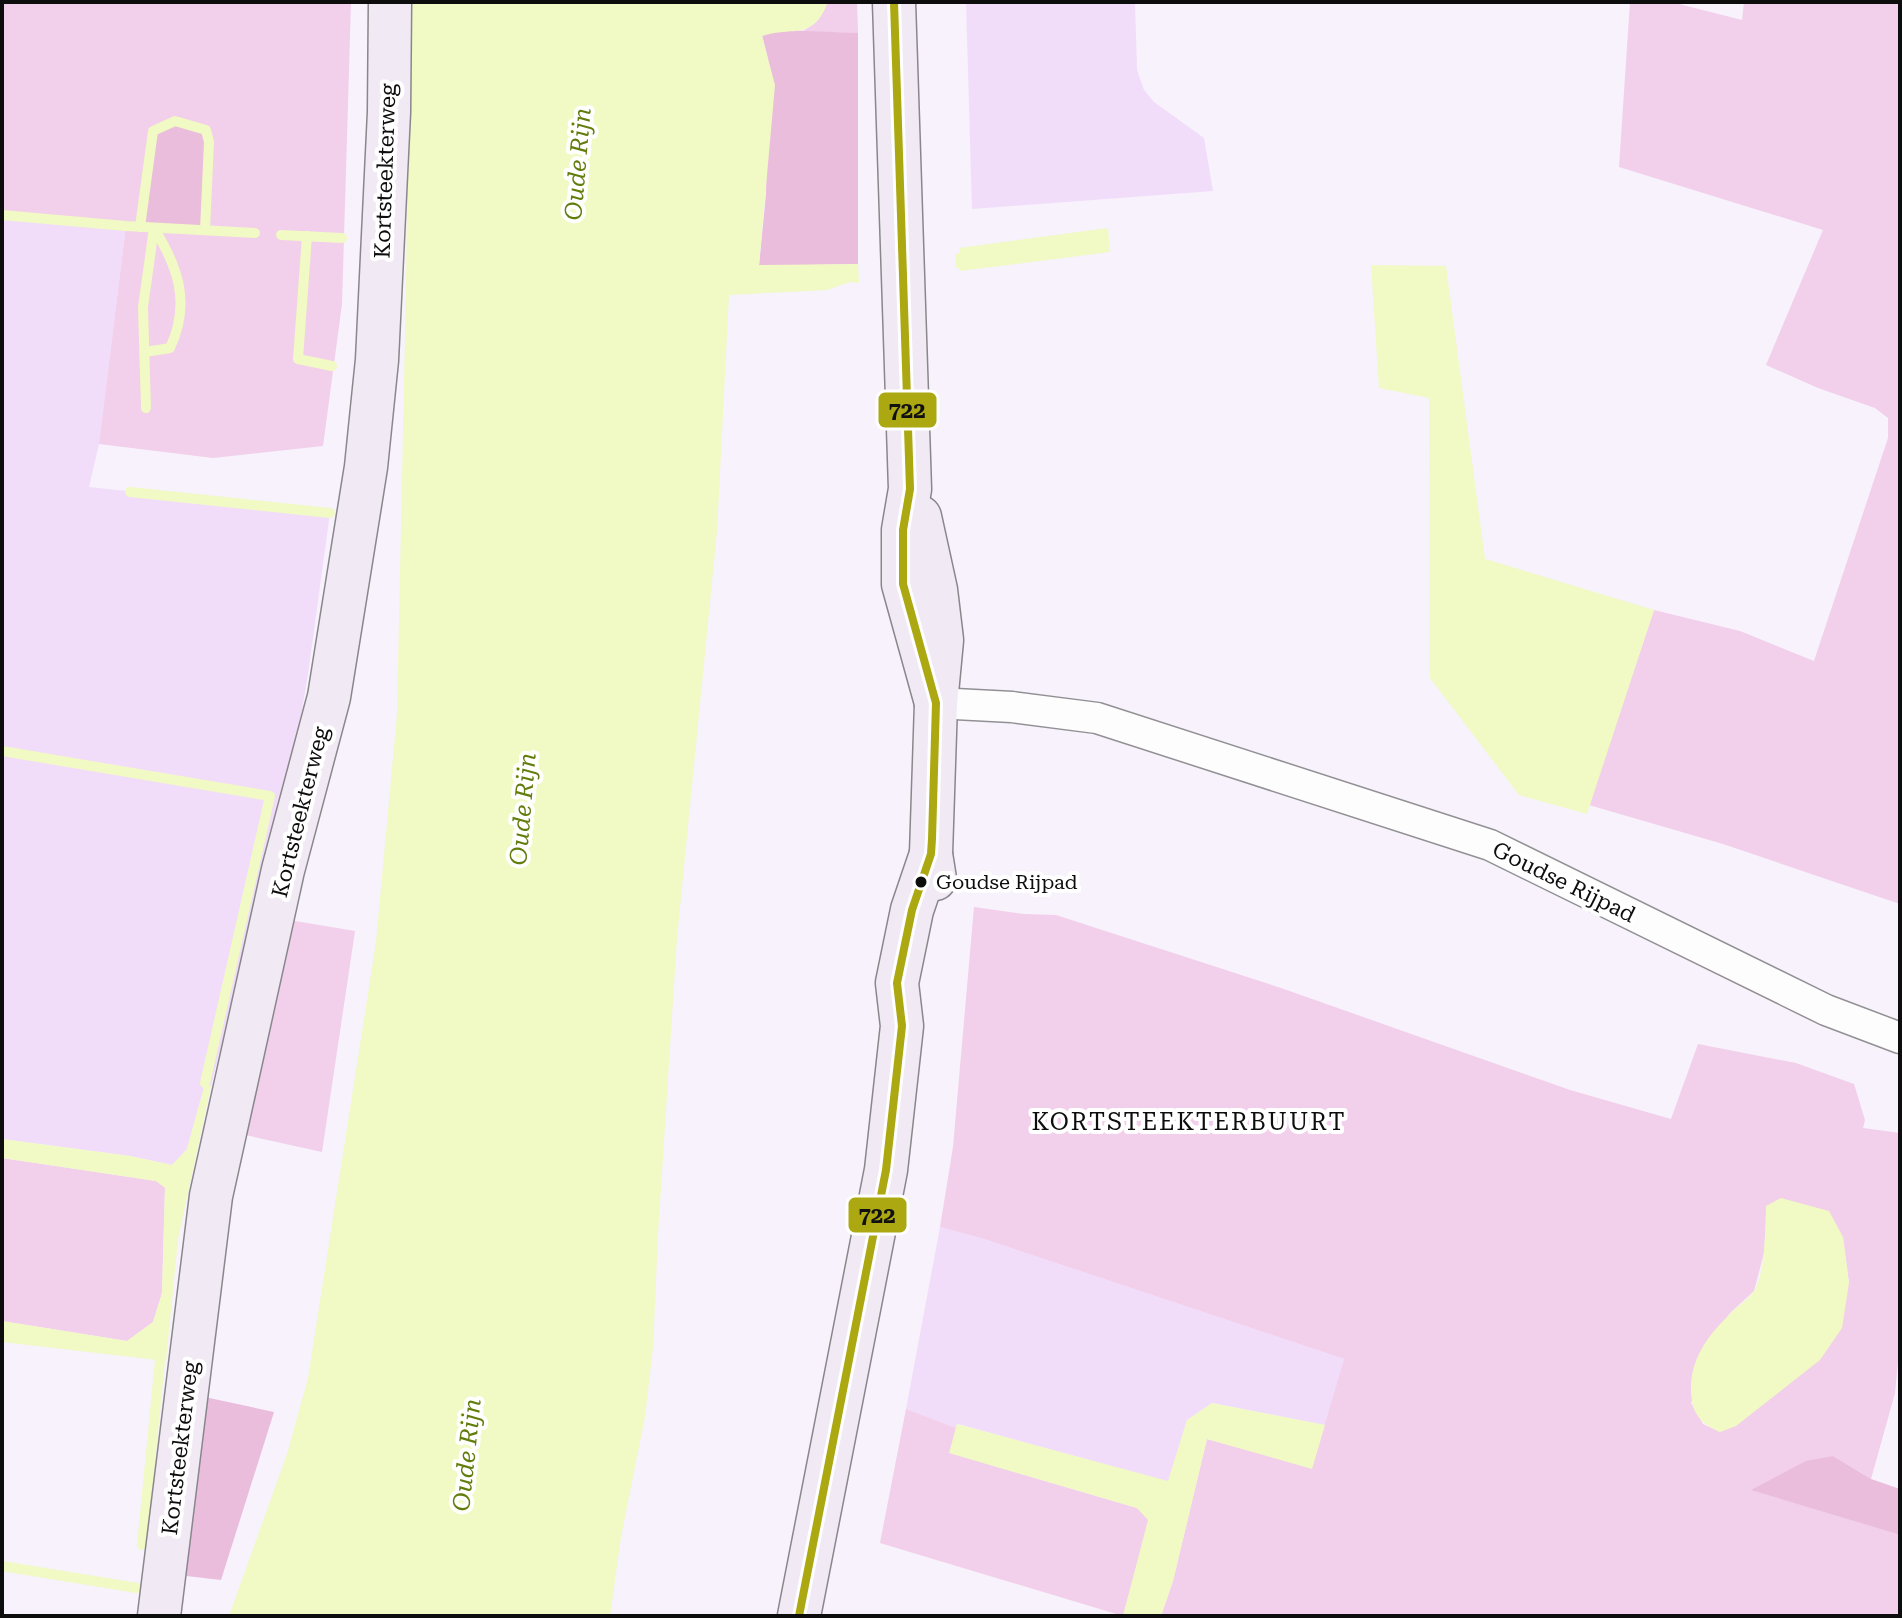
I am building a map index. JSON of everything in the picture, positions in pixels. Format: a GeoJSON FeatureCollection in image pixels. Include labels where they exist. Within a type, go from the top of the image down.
{"type":"FeatureCollection","features":[{"type":"Feature","properties":{"kind":"main road","name":"Kortsteekterweg"},"geometry":{"type":"LineString","coordinates":[[159,1616],[211,1196],[283,870],[329,697],[366,467],[379,329],[389,112],[390,2]]}},
{"type":"Feature","properties":{"kind":"main road"},"geometry":{"type":"LineString","coordinates":[[799,1616],[886,1170],[902,1026],[897,983],[912,910],[931,854],[936,703],[942,640],[936,590],[922,523],[910,489],[894,2]]}},
{"type":"Feature","properties":{"kind":"street","name":"Goudse Rijpad"},"geometry":{"type":"LineString","coordinates":[[936,703],[1012,707],[1097,718],[1490,845],[1826,1010],[1900,1038]]}},
{"type":"Feature","properties":{"kind":"shaded area"},"geometry":{"type":"Polygon","coordinates":[[[2,2],[351,2],[342,304],[323,446],[213,458],[99,444],[126,226],[2,214],[2,2]],[[205,130],[153,131],[140,226],[205,229],[209,142],[205,130]]]}},
{"type":"Feature","properties":{"kind":"shaded area"},"geometry":{"type":"Polygon","coordinates":[[[828,2],[857,2],[858,33],[802,32],[815,23],[828,2]]]}},
{"type":"Feature","properties":{"kind":"shaded area"},"geometry":{"type":"Polygon","coordinates":[[[966,2],[1135,2],[1137,70],[1144,90],[1154,102],[1204,138],[1213,191],[972,209],[966,2]]]}},
{"type":"Feature","properties":{"kind":"shaded area"},"geometry":{"type":"Polygon","coordinates":[[[1630,2],[1671,2],[1742,20],[1744,2],[1900,2],[1900,904],[1723,844],[1589,805],[1654,610],[1740,631],[1814,661],[1888,438],[1888,418],[1875,408],[1766,365],[1823,230],[1619,167],[1630,2]]]}},
{"type":"Feature","properties":{"kind":"shaded area"},"geometry":{"type":"Polygon","coordinates":[[[780,30],[858,33],[858,264],[759,266],[766,194],[768,59],[762,35],[780,30]]]}},
{"type":"Feature","properties":{"kind":"shaded area"},"geometry":{"type":"Polygon","coordinates":[[[175,121],[206,130],[209,142],[205,230],[140,227],[153,131],[175,121]]]}},
{"type":"Feature","properties":{"kind":"shaded area"},"geometry":{"type":"Polygon","coordinates":[[[2,215],[126,226],[99,444],[89,487],[330,513],[294,757],[211,1086],[205,1084],[187,1149],[172,1165],[130,1156],[2,1139],[2,215]]]}},
{"type":"Feature","properties":{"kind":"shaded area"},"geometry":{"type":"Polygon","coordinates":[[[974,907],[1056,915],[1281,988],[1570,1090],[1671,1119],[1698,1044],[1796,1063],[1854,1084],[1865,1120],[1863,1128],[1900,1133],[1899,1350],[1895,1393],[1871,1479],[1833,1456],[1752,1490],[1900,1535],[1900,1616],[1161,1616],[1173,1581],[1207,1439],[1312,1468],[1344,1359],[940,1227],[953,1147],[974,907]],[[1767,1206],[1764,1253],[1754,1291],[1729,1314],[1691,1403],[1703,1424],[1720,1432],[1849,1283],[1843,1237],[1767,1206]]]}},
{"type":"Feature","properties":{"kind":"shaded area"},"geometry":{"type":"Polygon","coordinates":[[[289,920],[355,931],[322,1152],[241,1134],[289,920]]]}},
{"type":"Feature","properties":{"kind":"shaded area"},"geometry":{"type":"Polygon","coordinates":[[[2,1158],[156,1181],[165,1187],[162,1293],[153,1322],[127,1341],[2,1321],[2,1158]]]}},
{"type":"Feature","properties":{"kind":"shaded area"},"geometry":{"type":"Polygon","coordinates":[[[940,1227],[1344,1359],[1325,1425],[1212,1403],[1187,1420],[1169,1482],[958,1424],[956,1428],[906,1409],[940,1227]]]}},
{"type":"Feature","properties":{"kind":"shaded area"},"geometry":{"type":"Polygon","coordinates":[[[200,1396],[274,1412],[221,1580],[178,1575],[200,1396]]]}},
{"type":"Feature","properties":{"kind":"shaded area"},"geometry":{"type":"Polygon","coordinates":[[[906,1409],[956,1428],[950,1453],[1137,1508],[1149,1520],[1123,1616],[880,1543],[906,1409]]]}},
{"type":"Feature","properties":{"kind":"shaded area"},"geometry":{"type":"Polygon","coordinates":[[[1833,1456],[1871,1479],[1900,1489],[1900,1535],[1751,1490],[1806,1461],[1833,1456]]]}},
{"type":"Feature","properties":{"kind":"water","name":"Oude Rijn"},"geometry":{"type":"Polygon","coordinates":[[[409,2],[828,2],[816,22],[809,27],[762,36],[775,85],[759,265],[858,264],[859,283],[850,282],[827,290],[729,295],[717,531],[677,938],[653,1347],[645,1417],[621,1537],[610,1616],[229,1616],[287,1454],[308,1378],[376,942],[397,714],[409,2]]]}},
{"type":"Feature","properties":{"kind":"water"},"geometry":{"type":"Polygon","coordinates":[[[1108,228],[1110,252],[960,271],[956,268],[955,254],[960,253],[959,248],[1108,228]]]}},
{"type":"Feature","properties":{"kind":"water"},"geometry":{"type":"Polygon","coordinates":[[[1371,265],[1446,266],[1485,559],[1654,610],[1587,814],[1519,795],[1430,678],[1429,398],[1379,388],[1371,265]]]}},
{"type":"Feature","properties":{"kind":"water"},"geometry":{"type":"Polygon","coordinates":[[[205,1083],[211,1086],[178,1239],[166,1361],[2,1342],[2,1321],[127,1341],[153,1322],[162,1293],[165,1188],[156,1181],[2,1158],[2,1139],[130,1156],[172,1165],[187,1149],[205,1083]]]}},
{"type":"Feature","properties":{"kind":"water"},"geometry":{"type":"Polygon","coordinates":[[[1781,1198],[1829,1211],[1843,1237],[1849,1283],[1842,1328],[1820,1360],[1736,1426],[1720,1432],[1702,1421],[1695,1412],[1691,1391],[1694,1368],[1709,1338],[1754,1291],[1763,1261],[1766,1206],[1781,1198]]]}},
{"type":"Feature","properties":{"kind":"water"},"geometry":{"type":"Polygon","coordinates":[[[1212,1403],[1325,1425],[1312,1469],[1207,1439],[1173,1581],[1161,1616],[1123,1616],[1148,1520],[1137,1508],[949,1453],[957,1424],[1168,1481],[1187,1420],[1212,1403]]]}},
{"type":"Feature","properties":{"kind":"waterway"},"geometry":{"type":"LineString","coordinates":[[140,227],[153,131],[175,121],[206,130],[209,142],[205,230]]}},
{"type":"Feature","properties":{"kind":"waterway"},"geometry":{"type":"LineString","coordinates":[[2,215],[255,233]]}},
{"type":"Feature","properties":{"kind":"waterway"},"geometry":{"type":"LineString","coordinates":[[145,352],[170,348],[180,316],[175,271],[154,228]]}},
{"type":"Feature","properties":{"kind":"waterway"},"geometry":{"type":"LineString","coordinates":[[146,408],[143,307],[154,228]]}},
{"type":"Feature","properties":{"kind":"waterway"},"geometry":{"type":"LineString","coordinates":[[281,235],[342,238]]}},
{"type":"Feature","properties":{"kind":"waterway"},"geometry":{"type":"LineString","coordinates":[[307,236],[298,359],[332,366]]}},
{"type":"Feature","properties":{"kind":"waterway"},"geometry":{"type":"LineString","coordinates":[[130,492],[330,513]]}},
{"type":"Feature","properties":{"kind":"waterway"},"geometry":{"type":"LineString","coordinates":[[2,751],[270,796],[205,1083]]}},
{"type":"Feature","properties":{"kind":"waterway"},"geometry":{"type":"LineString","coordinates":[[142,1545],[160,1360]]}},
{"type":"Feature","properties":{"kind":"waterway"},"geometry":{"type":"LineString","coordinates":[[2,1566],[137,1588]]}},
{"type":"Feature","properties":{"kind":"transit line","name":"722"},"geometry":{"type":"LineString","coordinates":[[799,1616],[886,1170],[902,1026],[897,983],[912,910],[931,854],[932,839],[936,703],[903,584],[903,530],[910,489],[894,2]]}},
{"type":"Feature","properties":{"kind":"place","name":"Goudse Rijpad"},"geometry":{"type":"Point","coordinates":[921,882]}},
{"type":"Feature","properties":{"kind":"district","name":"KORTSTEEKTERBUURT"},"geometry":{"type":"Point","coordinates":[1189,1122]}}]}
